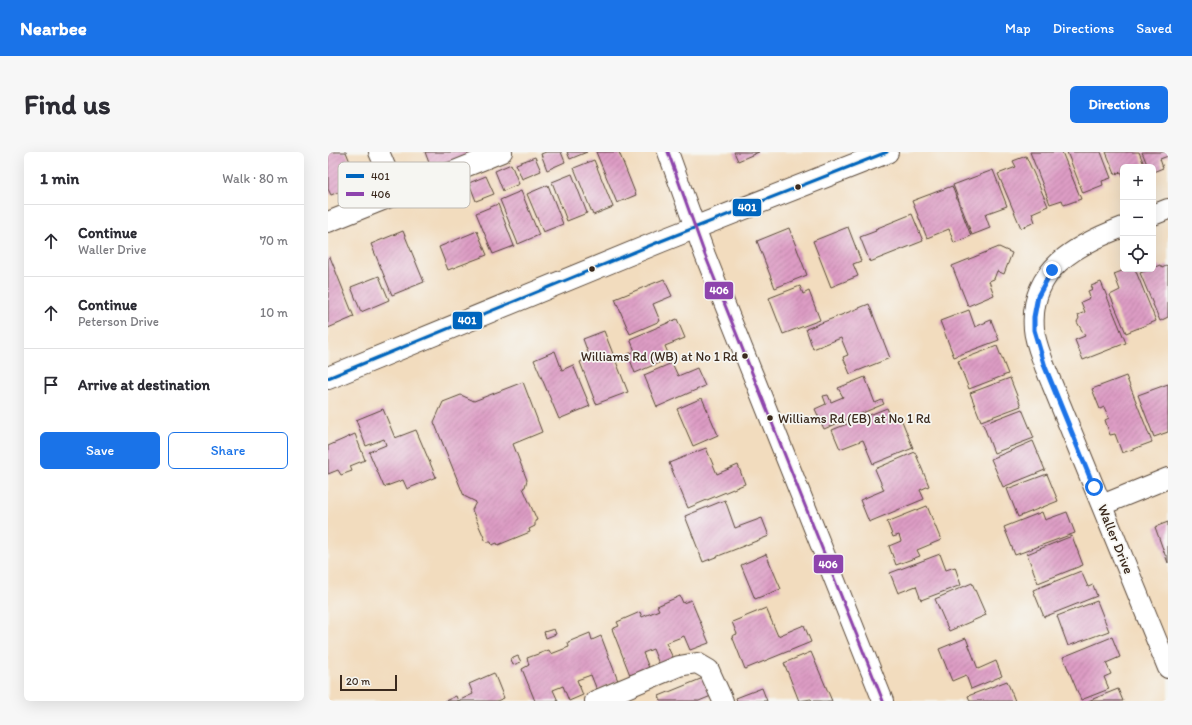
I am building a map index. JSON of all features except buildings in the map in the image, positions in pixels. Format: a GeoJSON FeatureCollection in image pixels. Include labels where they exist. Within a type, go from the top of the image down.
{"type":"FeatureCollection","features":[{"type":"Feature","properties":{"kind":"main road"},"geometry":{"type":"LineString","coordinates":[[328,378],[887,152]]}},
{"type":"Feature","properties":{"kind":"street"},"geometry":{"type":"LineString","coordinates":[[379,152],[383,162]]}},
{"type":"Feature","properties":{"kind":"street"},"geometry":{"type":"LineString","coordinates":[[470,165],[502,152]]}},
{"type":"Feature","properties":{"kind":"street"},"geometry":{"type":"LineString","coordinates":[[668,152],[705,256],[883,701]]}},
{"type":"Feature","properties":{"kind":"street"},"geometry":{"type":"LineString","coordinates":[[328,222],[364,208]]}},
{"type":"Feature","properties":{"kind":"street"},"geometry":{"type":"LineString","coordinates":[[1156,214],[1168,209]]}},
{"type":"Feature","properties":{"kind":"street","name":"Waller Drive"},"geometry":{"type":"LineString","coordinates":[[1120,228],[1088,241],[1059,260],[1045,280],[1038,296],[1034,317],[1034,330],[1038,345],[1168,668]]}},
{"type":"Feature","properties":{"kind":"street"},"geometry":{"type":"LineString","coordinates":[[1102,505],[1168,478]]}},
{"type":"Feature","properties":{"kind":"street"},"geometry":{"type":"LineString","coordinates":[[595,701],[678,666],[697,663],[709,670],[723,701]]}},
{"type":"Feature","properties":{"kind":"transit line","name":"406"},"geometry":{"type":"LineString","coordinates":[[668,152],[705,255],[883,701]]}},
{"type":"Feature","properties":{"kind":"transit line","name":"401"},"geometry":{"type":"LineString","coordinates":[[328,378],[661,241],[887,152]]}},
{"type":"Feature","properties":{"kind":"place","name":"Williams Rd (WB) at No 1 Rd"},"geometry":{"type":"Point","coordinates":[745,356]}},
{"type":"Feature","properties":{"kind":"place","name":"Williams Rd (EB) at No 1 Rd"},"geometry":{"type":"Point","coordinates":[770,418]}},
{"type":"Feature","properties":{"kind":"route"},"geometry":{"type":"LineString","coordinates":[[1052,270],[1045,280],[1038,296],[1035,308],[1034,330],[1045,367],[1094,487]]}}]}
